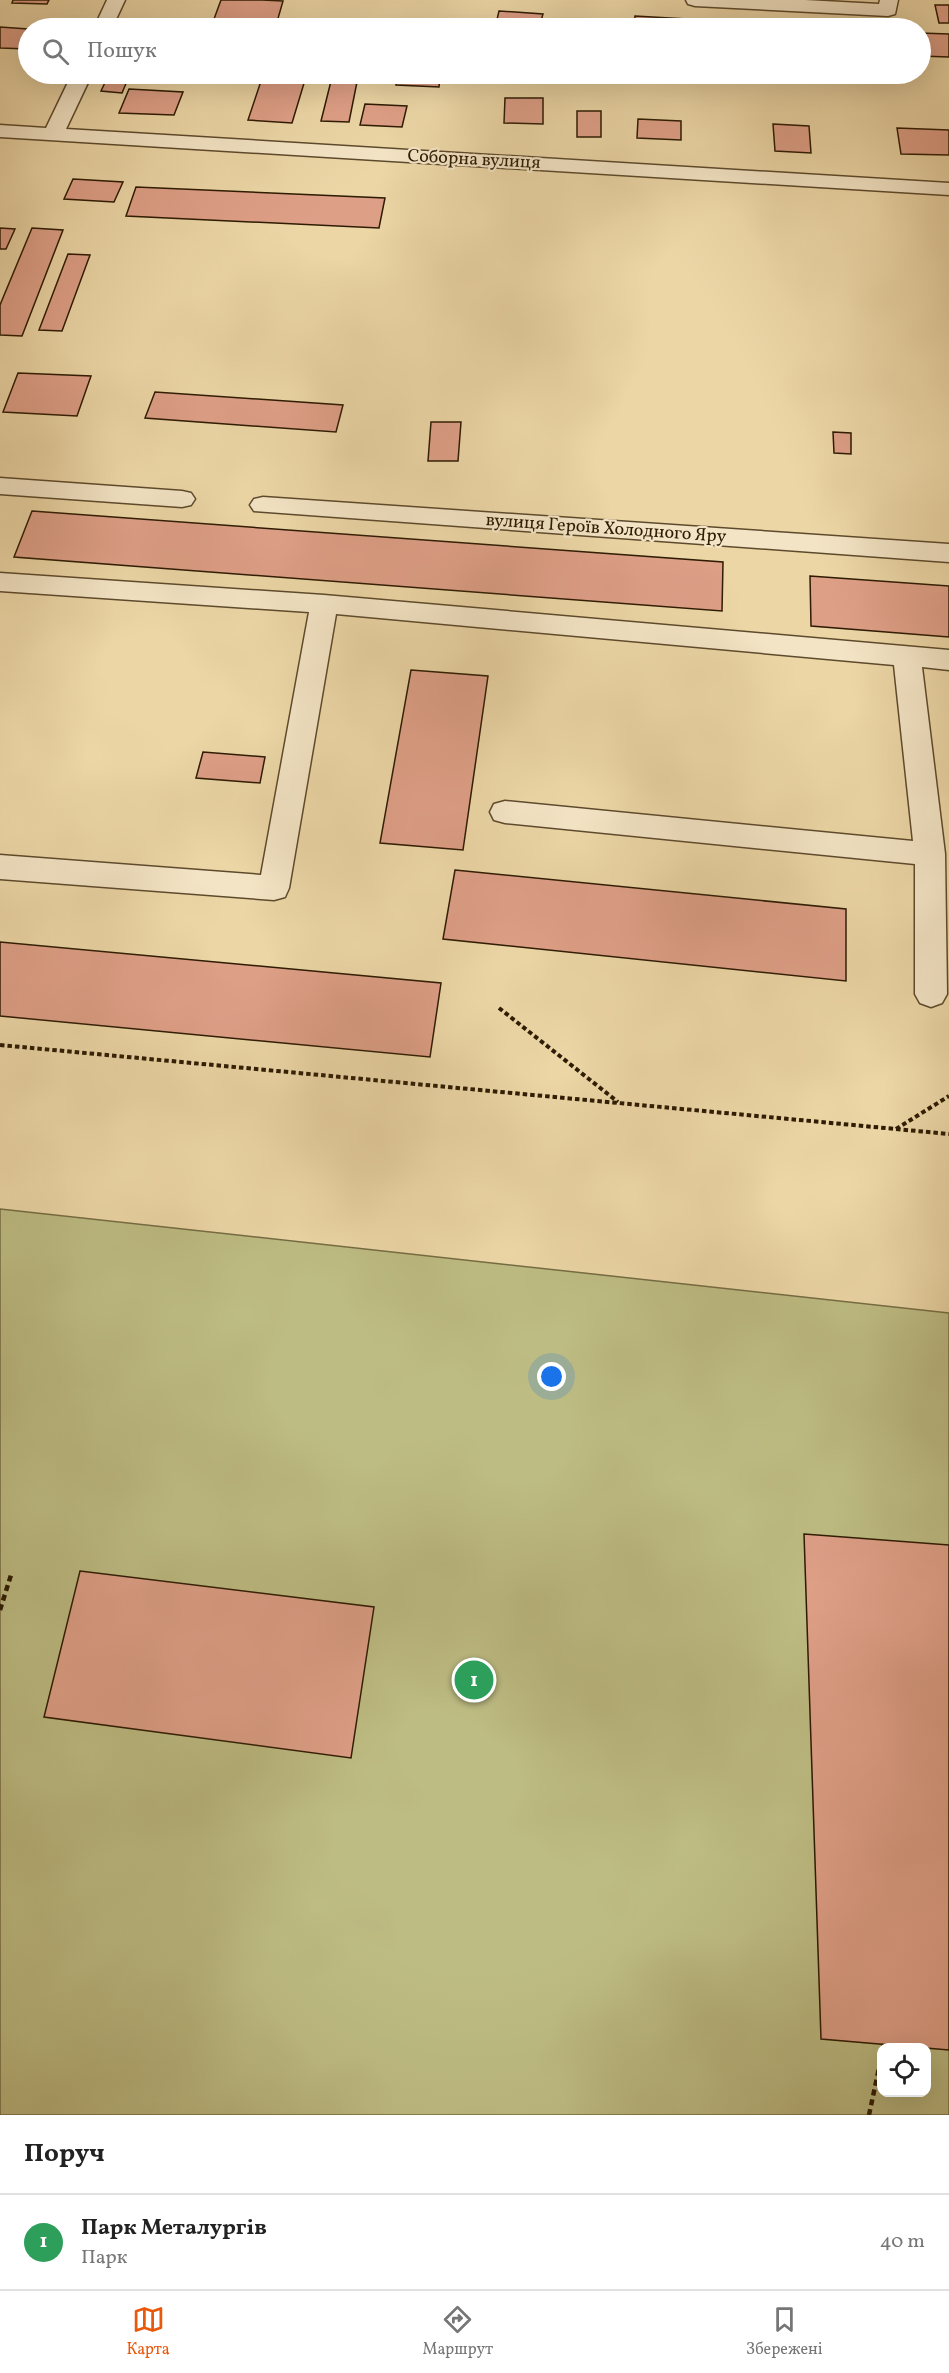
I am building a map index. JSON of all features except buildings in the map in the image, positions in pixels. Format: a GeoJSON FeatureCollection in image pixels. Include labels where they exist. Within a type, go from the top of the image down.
{"type":"FeatureCollection","features":[{"type":"Feature","properties":{"kind":"street"},"geometry":{"type":"LineString","coordinates":[[108,18],[116,0]]}},
{"type":"Feature","properties":{"kind":"street"},"geometry":{"type":"LineString","coordinates":[[695,0],[888,10],[889,0]]}},
{"type":"Feature","properties":{"kind":"street"},"geometry":{"type":"LineString","coordinates":[[53,135],[77,84]]}},
{"type":"Feature","properties":{"kind":"street","name":"Соборна вулиця"},"geometry":{"type":"LineString","coordinates":[[0,131],[949,189]]}},
{"type":"Feature","properties":{"kind":"street"},"geometry":{"type":"LineString","coordinates":[[0,486],[182,499]]}},
{"type":"Feature","properties":{"kind":"street","name":"вулиця Героїв Холодного Яру"},"geometry":{"type":"LineString","coordinates":[[263,505],[949,553]]}},
{"type":"Feature","properties":{"kind":"street"},"geometry":{"type":"LineString","coordinates":[[0,582],[324,604],[949,660]]}},
{"type":"Feature","properties":{"kind":"street"},"geometry":{"type":"LineString","coordinates":[[0,867],[274,888],[324,604]]}},
{"type":"Feature","properties":{"kind":"street"},"geometry":{"type":"LineString","coordinates":[[908,658],[930,854],[931,994]]}},
{"type":"Feature","properties":{"kind":"street"},"geometry":{"type":"LineString","coordinates":[[505,812],[930,854]]}},
{"type":"Feature","properties":{"kind":"path"},"geometry":{"type":"LineString","coordinates":[[499,1008],[619,1102]]}},
{"type":"Feature","properties":{"kind":"path"},"geometry":{"type":"LineString","coordinates":[[0,1046],[949,1134]]}},
{"type":"Feature","properties":{"kind":"path"},"geometry":{"type":"LineString","coordinates":[[895,1129],[949,1096]]}},
{"type":"Feature","properties":{"kind":"path"},"geometry":{"type":"LineString","coordinates":[[0,1610],[11,1575]]}},
{"type":"Feature","properties":{"kind":"path"},"geometry":{"type":"LineString","coordinates":[[869,2115],[877,2077]]}},
{"type":"Feature","properties":{"kind":"shaded area"},"geometry":{"type":"Polygon","coordinates":[[[0,1209],[949,1313],[949,2115],[0,2115],[0,1209]]]}},
{"type":"Feature","properties":{"kind":"place","name":"Парк Металургів"},"geometry":{"type":"Point","coordinates":[474,1680]}}]}
